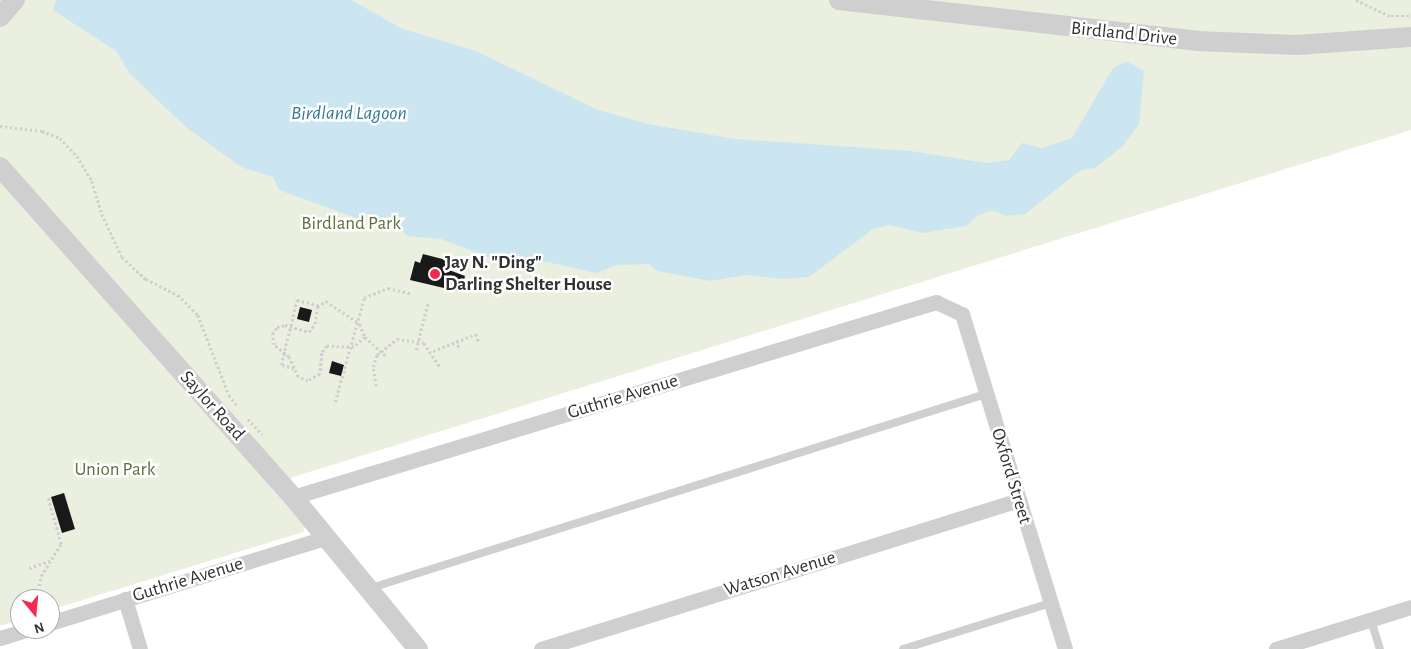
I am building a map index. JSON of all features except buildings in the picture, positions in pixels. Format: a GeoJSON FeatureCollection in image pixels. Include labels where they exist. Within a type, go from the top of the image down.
{"type":"FeatureCollection","features":[{"type":"Feature","properties":{"kind":"street"},"geometry":{"type":"LineString","coordinates":[[0,18],[15,0]]}},
{"type":"Feature","properties":{"kind":"street","name":"Birdland Drive"},"geometry":{"type":"LineString","coordinates":[[839,0],[1197,41],[1297,45],[1411,37]]}},
{"type":"Feature","properties":{"kind":"street","name":"Saylor Road"},"geometry":{"type":"LineString","coordinates":[[0,167],[327,536],[418,649]]}},
{"type":"Feature","properties":{"kind":"street","name":"Guthrie Avenue"},"geometry":{"type":"LineString","coordinates":[[293,497],[918,305],[936,302],[952,307]]}},
{"type":"Feature","properties":{"kind":"street","name":"Oxford Street"},"geometry":{"type":"LineString","coordinates":[[952,307],[962,314],[1065,649]]}},
{"type":"Feature","properties":{"kind":"street","name":"Watson Avenue"},"geometry":{"type":"LineString","coordinates":[[540,649],[1019,500]]}},
{"type":"Feature","properties":{"kind":"street","name":"Guthrie Avenue"},"geometry":{"type":"LineString","coordinates":[[60,620],[327,536]]}},
{"type":"Feature","properties":{"kind":"street"},"geometry":{"type":"LineString","coordinates":[[125,600],[140,649]]}},
{"type":"Feature","properties":{"kind":"street"},"geometry":{"type":"LineString","coordinates":[[1276,649],[1411,608]]}},
{"type":"Feature","properties":{"kind":"lane"},"geometry":{"type":"LineString","coordinates":[[368,589],[986,394]]}},
{"type":"Feature","properties":{"kind":"lane"},"geometry":{"type":"LineString","coordinates":[[903,649],[1051,603]]}},
{"type":"Feature","properties":{"kind":"lane"},"geometry":{"type":"LineString","coordinates":[[1370,620],[1380,649]]}},
{"type":"Feature","properties":{"kind":"path"},"geometry":{"type":"LineString","coordinates":[[1356,0],[1390,16],[1411,16]]}},
{"type":"Feature","properties":{"kind":"path"},"geometry":{"type":"LineString","coordinates":[[0,126],[25,127],[60,138],[78,156],[92,181],[102,214],[122,257],[146,279],[178,295],[198,315],[229,395],[262,434]]}},
{"type":"Feature","properties":{"kind":"path"},"geometry":{"type":"LineString","coordinates":[[335,402],[360,304],[375,290],[388,288],[410,293]]}},
{"type":"Feature","properties":{"kind":"path"},"geometry":{"type":"LineString","coordinates":[[294,369],[281,365],[297,300],[318,305],[330,301],[362,326],[365,338],[387,357]]}},
{"type":"Feature","properties":{"kind":"path"},"geometry":{"type":"LineString","coordinates":[[416,350],[428,302]]}},
{"type":"Feature","properties":{"kind":"path"},"geometry":{"type":"LineString","coordinates":[[318,305],[315,324],[309,332],[281,326],[272,334],[274,345],[284,352],[300,378],[312,380],[320,374],[322,353],[326,346],[358,346],[365,338]]}},
{"type":"Feature","properties":{"kind":"path"},"geometry":{"type":"LineString","coordinates":[[433,351],[476,334],[479,342]]}},
{"type":"Feature","properties":{"kind":"path"},"geometry":{"type":"LineString","coordinates":[[376,386],[373,367],[381,350],[397,339],[419,340],[433,351],[440,367]]}},
{"type":"Feature","properties":{"kind":"path"},"geometry":{"type":"LineString","coordinates":[[457,340],[460,348]]}},
{"type":"Feature","properties":{"kind":"path"},"geometry":{"type":"LineString","coordinates":[[39,586],[41,576],[53,559],[60,538],[48,498]]}},
{"type":"Feature","properties":{"kind":"path"},"geometry":{"type":"LineString","coordinates":[[29,568],[53,559]]}},
{"type":"Feature","properties":{"kind":"green space","name":"Birdland Park"},"geometry":{"type":"Polygon","coordinates":[[[0,0],[1411,0],[1411,130],[293,477],[283,485],[306,525],[303,532],[60,607],[60,589],[10,589],[10,623],[0,626],[0,0]]]}},
{"type":"Feature","properties":{"kind":"water","name":"Birdland Lagoon"},"geometry":{"type":"Polygon","coordinates":[[[56,0],[351,0],[403,29],[476,51],[598,110],[648,124],[735,139],[911,151],[986,163],[1009,160],[1022,143],[1042,148],[1072,138],[1113,68],[1127,61],[1144,71],[1139,124],[1123,146],[1095,168],[1081,170],[1025,214],[1006,216],[992,210],[977,216],[966,226],[922,233],[890,225],[873,229],[809,277],[782,279],[746,275],[710,281],[657,271],[649,264],[616,265],[597,273],[547,262],[509,265],[441,239],[408,236],[386,218],[356,218],[279,190],[273,177],[241,167],[186,127],[130,74],[116,51],[53,10],[56,0]]]}},
{"type":"Feature","properties":{"kind":"place","name":"Jay N. \"Ding\" Darling Shelter House"},"geometry":{"type":"Point","coordinates":[435,274]}},
{"type":"Feature","properties":{"kind":"park label","name":"Union Park"},"geometry":{"type":"Point","coordinates":[115,470]}}]}
